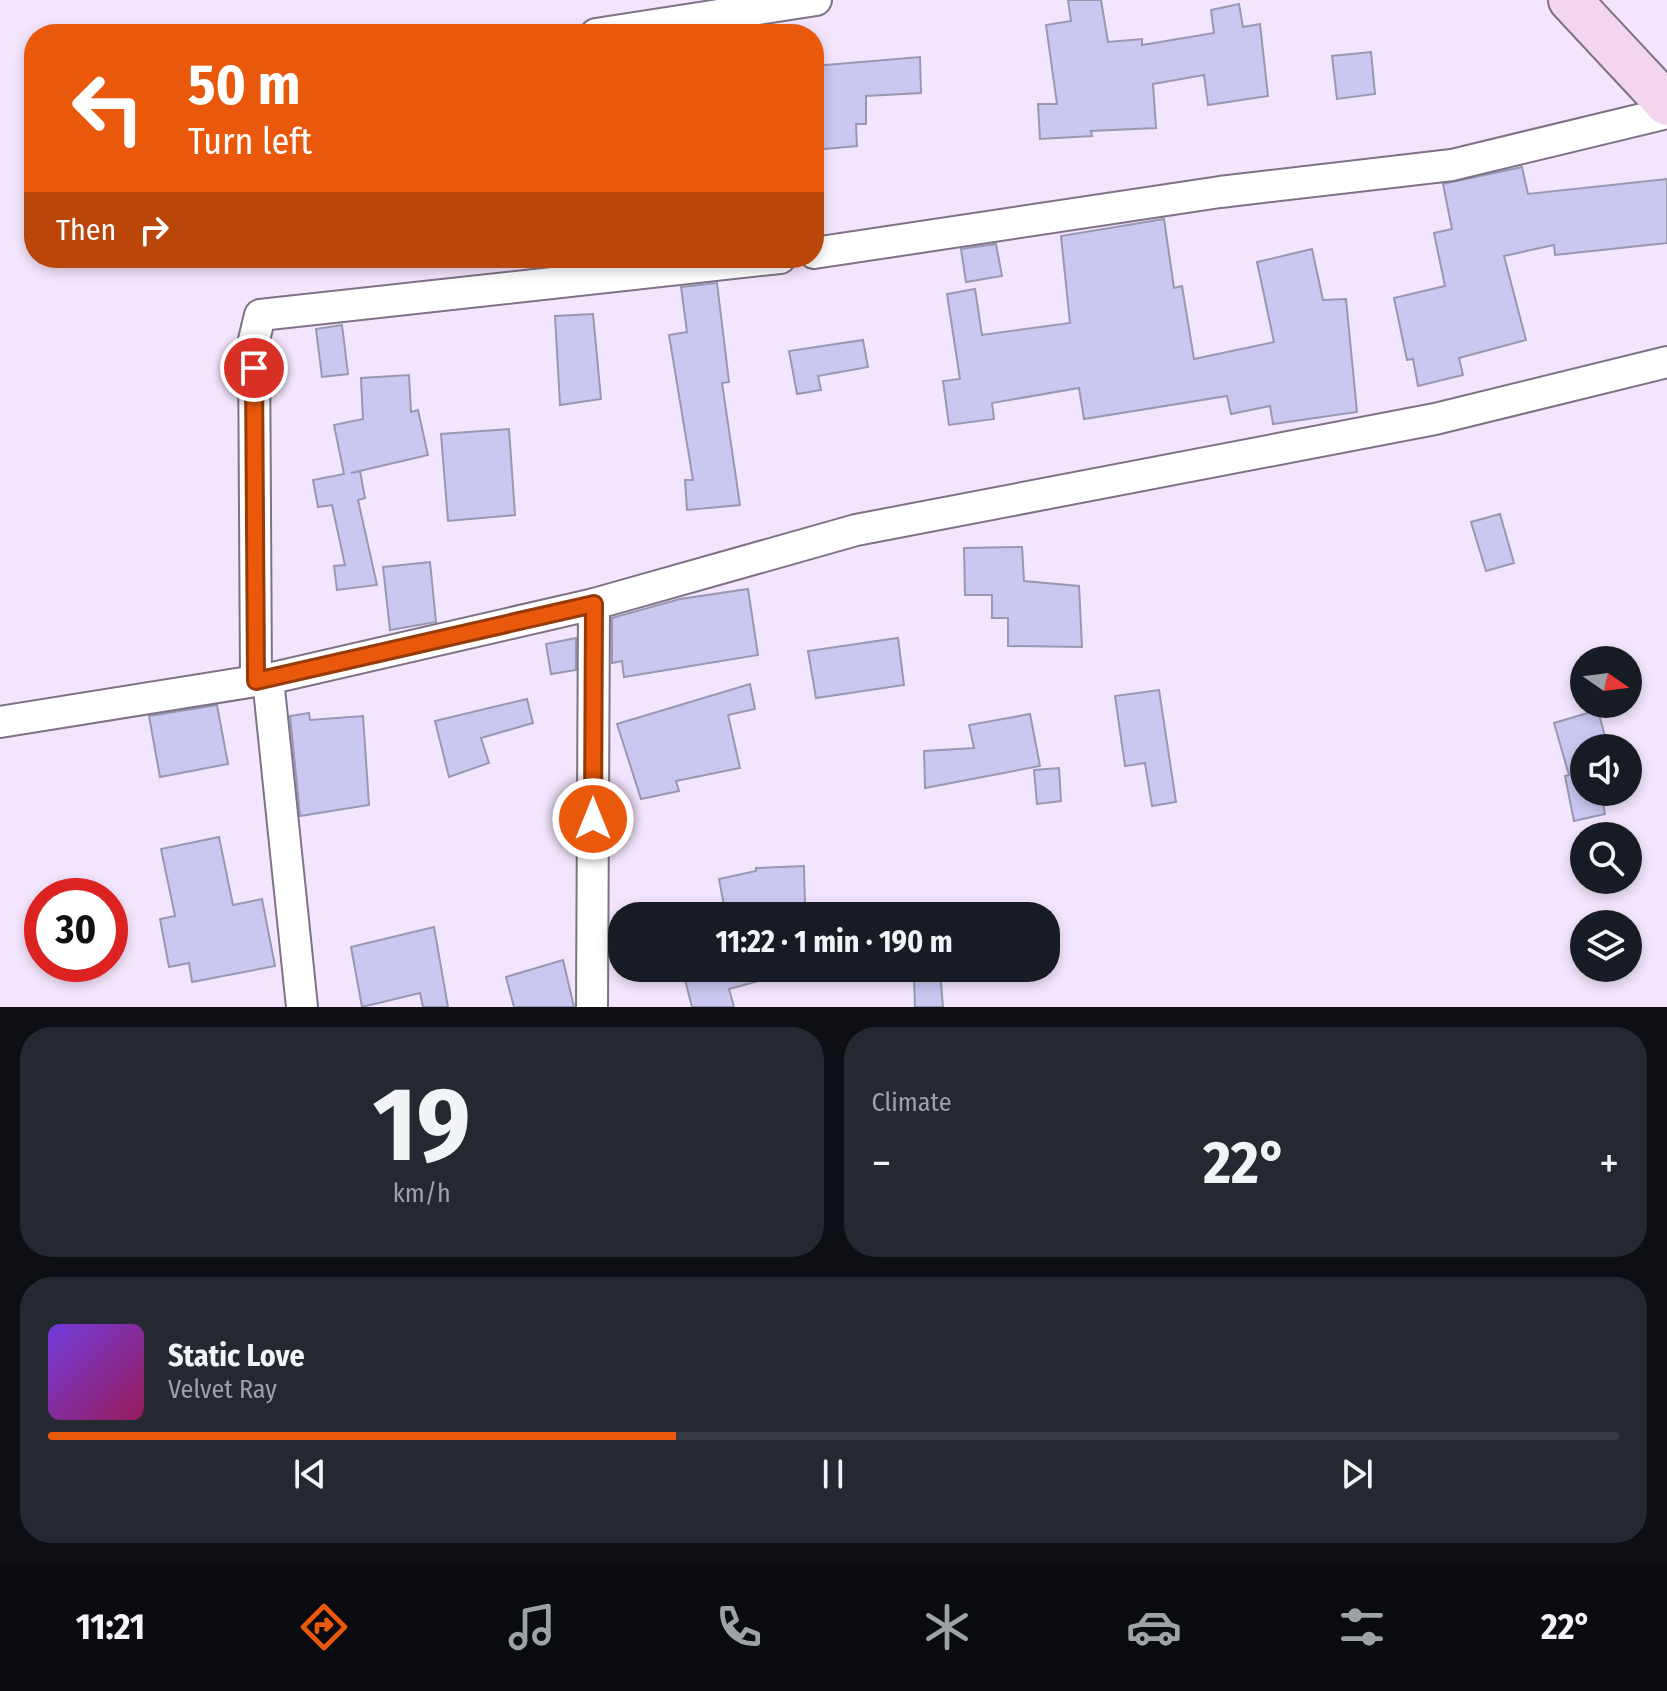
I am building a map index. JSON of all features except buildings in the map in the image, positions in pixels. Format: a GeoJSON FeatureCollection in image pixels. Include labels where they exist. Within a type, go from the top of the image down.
{"type":"FeatureCollection","features":[{"type":"Feature","properties":{"kind":"main road"},"geometry":{"type":"LineString","coordinates":[[1570,0],[1667,104]]}},
{"type":"Feature","properties":{"kind":"street"},"geometry":{"type":"LineString","coordinates":[[661,24],[816,0]]}},
{"type":"Feature","properties":{"kind":"street"},"geometry":{"type":"LineString","coordinates":[[824,251],[1220,192],[1452,165],[1667,113]]}},
{"type":"Feature","properties":{"kind":"street"},"geometry":{"type":"LineString","coordinates":[[302,1007],[262,680],[254,340],[260,315],[689,268]]}},
{"type":"Feature","properties":{"kind":"street"},"geometry":{"type":"LineString","coordinates":[[0,722],[262,680],[594,604],[856,530],[1435,419],[1667,362]]}},
{"type":"Feature","properties":{"kind":"street"},"geometry":{"type":"LineString","coordinates":[[592,1007],[594,604]]}},
{"type":"Feature","properties":{"kind":"route"},"geometry":{"type":"LineString","coordinates":[[254,368],[256,681],[594,604],[593,819]]}}]}
